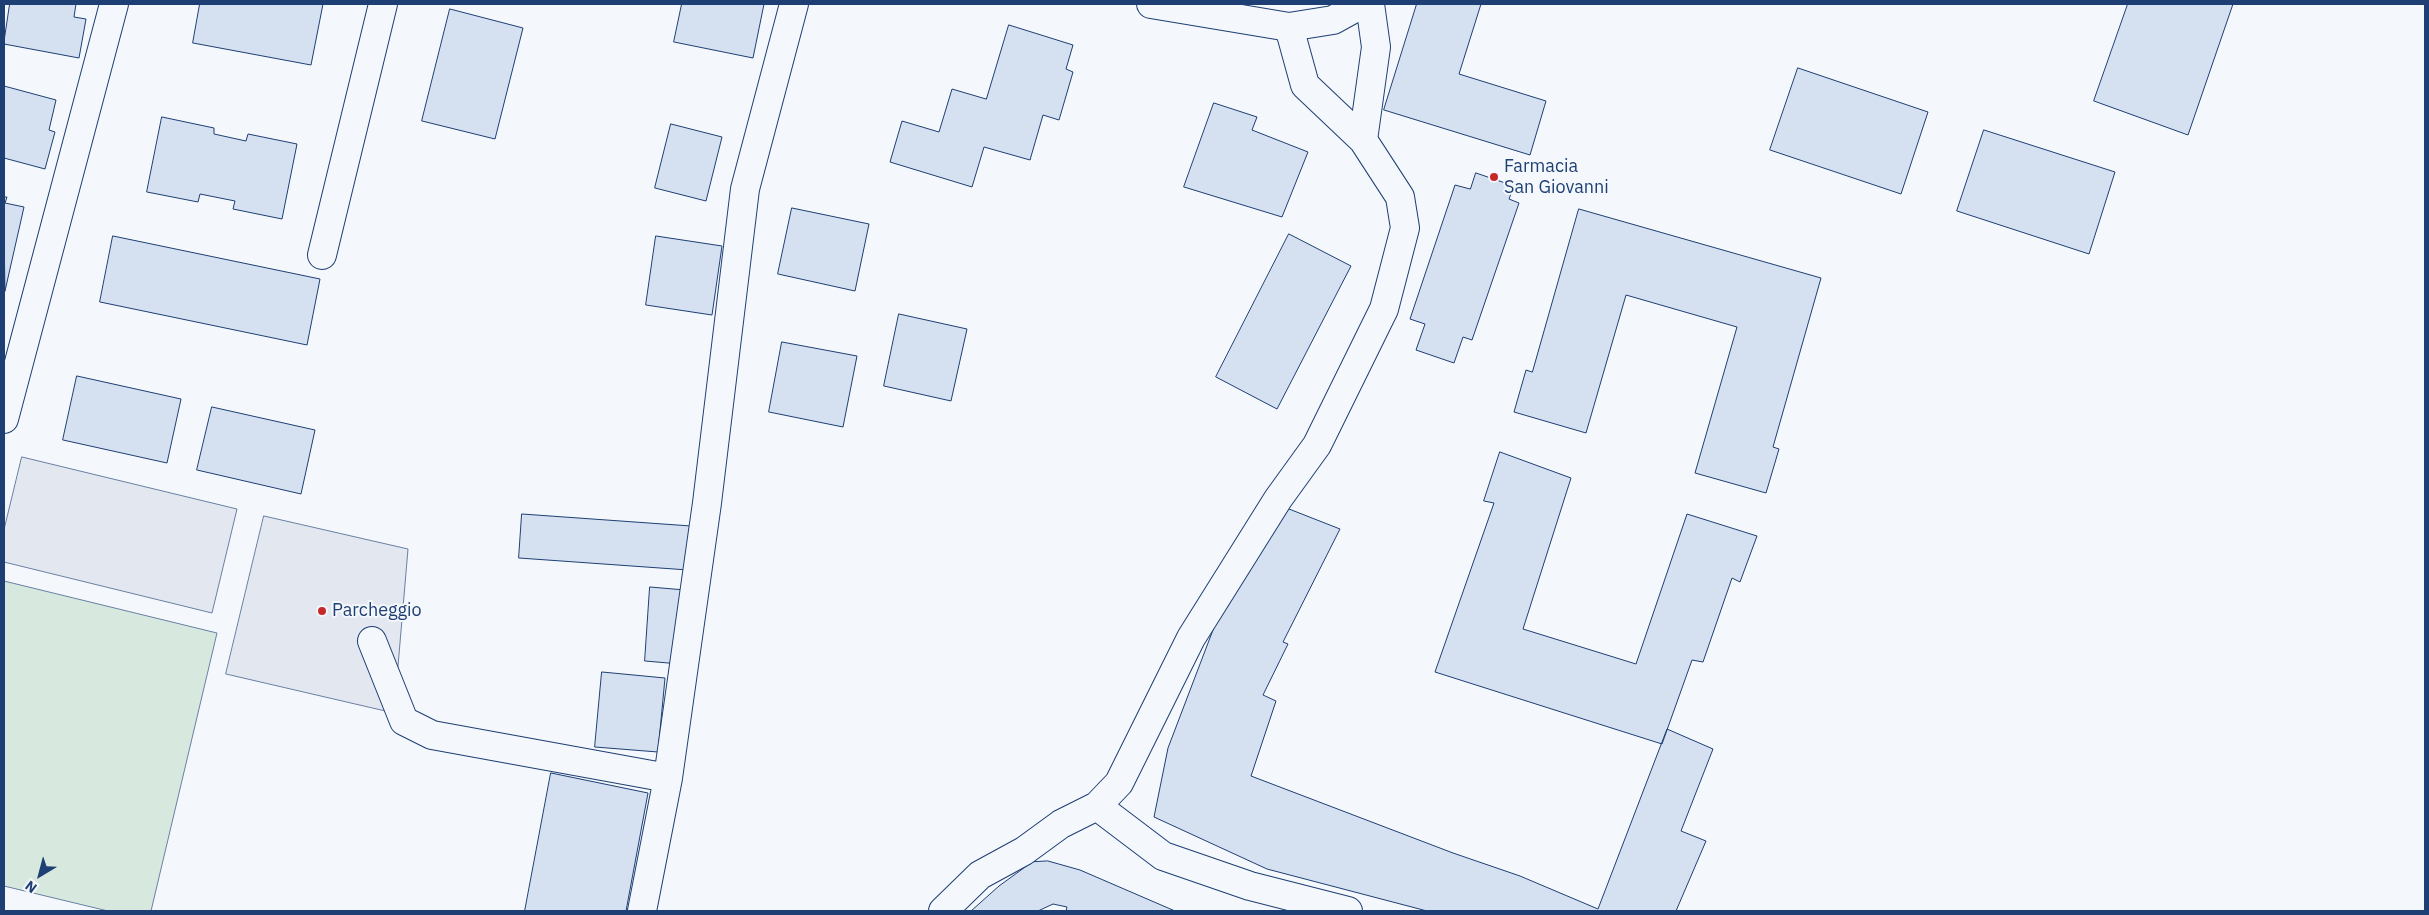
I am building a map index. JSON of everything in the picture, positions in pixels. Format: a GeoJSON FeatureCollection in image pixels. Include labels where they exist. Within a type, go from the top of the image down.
{"type":"FeatureCollection","features":[{"type":"Feature","properties":{"kind":"street"},"geometry":{"type":"LineString","coordinates":[[4,419],[114,4]]}},
{"type":"Feature","properties":{"kind":"street"},"geometry":{"type":"LineString","coordinates":[[322,255],[383,4]]}},
{"type":"Feature","properties":{"kind":"street"},"geometry":{"type":"LineString","coordinates":[[642,911],[668,778],[707,503],[745,189],[794,4]]}},
{"type":"Feature","properties":{"kind":"street"},"geometry":{"type":"LineString","coordinates":[[1152,4],[1289,27],[1333,20],[1362,4]]}},
{"type":"Feature","properties":{"kind":"street"},"geometry":{"type":"LineString","coordinates":[[1363,140],[1376,47],[1370,4]]}},
{"type":"Feature","properties":{"kind":"street"},"geometry":{"type":"LineString","coordinates":[[943,911],[980,875],[1024,851],[1061,824],[1097,806],[1119,783],[1196,630],[1278,499],[1317,445],[1384,309],[1405,228],[1400,197],[1363,140],[1305,85],[1289,27]]}},
{"type":"Feature","properties":{"kind":"street"},"geometry":{"type":"LineString","coordinates":[[372,641],[404,722],[432,735],[668,778]]}},
{"type":"Feature","properties":{"kind":"street"},"geometry":{"type":"LineString","coordinates":[[1097,806],[1163,856],[1250,886],[1348,911]]}},
{"type":"Feature","properties":{"kind":"shaded area"},"geometry":{"type":"Polygon","coordinates":[[[22,457],[237,509],[212,613],[4,562],[4,530],[22,457]]]}},
{"type":"Feature","properties":{"kind":"shaded area","name":"Parcheggio"},"geometry":{"type":"Polygon","coordinates":[[[264,516],[408,549],[394,713],[226,674],[264,516]]]}},
{"type":"Feature","properties":{"kind":"shaded area"},"geometry":{"type":"Polygon","coordinates":[[[4,581],[217,633],[151,911],[108,911],[4,886],[4,581]]]}},
{"type":"Feature","properties":{"kind":"building"},"geometry":{"type":"Polygon","coordinates":[[[10,4],[76,4],[74,17],[86,19],[79,58],[4,44],[10,4]]]}},
{"type":"Feature","properties":{"kind":"building"},"geometry":{"type":"Polygon","coordinates":[[[200,4],[323,4],[311,65],[193,43],[200,4]]]}},
{"type":"Feature","properties":{"kind":"building"},"geometry":{"type":"Polygon","coordinates":[[[682,4],[764,4],[753,58],[674,42],[682,4]]]}},
{"type":"Feature","properties":{"kind":"building"},"geometry":{"type":"Polygon","coordinates":[[[1417,4],[1481,4],[1459,74],[1546,101],[1530,155],[1384,110],[1417,4]]]}},
{"type":"Feature","properties":{"kind":"building"},"geometry":{"type":"Polygon","coordinates":[[[2128,4],[2233,4],[2188,135],[2094,101],[2128,4]]]}},
{"type":"Feature","properties":{"kind":"building"},"geometry":{"type":"Polygon","coordinates":[[[450,9],[523,28],[495,139],[422,121],[450,9]]]}},
{"type":"Feature","properties":{"kind":"building"},"geometry":{"type":"Polygon","coordinates":[[[1009,25],[1073,45],[1066,69],[1073,72],[1059,120],[1043,115],[1030,160],[984,147],[972,187],[890,162],[902,121],[939,132],[952,89],[986,99],[1009,25]]]}},
{"type":"Feature","properties":{"kind":"building"},"geometry":{"type":"Polygon","coordinates":[[[1798,68],[1928,112],[1901,194],[1770,150],[1798,68]]]}},
{"type":"Feature","properties":{"kind":"building"},"geometry":{"type":"Polygon","coordinates":[[[4,86],[56,100],[49,130],[55,132],[45,169],[4,158],[4,86]]]}},
{"type":"Feature","properties":{"kind":"building"},"geometry":{"type":"Polygon","coordinates":[[[1214,103],[1257,117],[1252,130],[1308,152],[1282,217],[1184,187],[1214,103]]]}},
{"type":"Feature","properties":{"kind":"building"},"geometry":{"type":"Polygon","coordinates":[[[162,117],[214,128],[214,134],[246,141],[248,134],[297,144],[282,219],[233,209],[235,201],[200,194],[198,202],[147,192],[162,117]]]}},
{"type":"Feature","properties":{"kind":"building"},"geometry":{"type":"Polygon","coordinates":[[[671,124],[722,137],[706,201],[655,188],[671,124]]]}},
{"type":"Feature","properties":{"kind":"building"},"geometry":{"type":"Polygon","coordinates":[[[1984,130],[2115,172],[2089,254],[1957,211],[1984,130]]]}},
{"type":"Feature","properties":{"kind":"building"},"geometry":{"type":"Polygon","coordinates":[[[1476,173],[1514,186],[1509,199],[1519,203],[1472,340],[1463,337],[1454,363],[1416,350],[1425,324],[1410,319],[1455,185],[1470,189],[1476,173]]]}},
{"type":"Feature","properties":{"kind":"building"},"geometry":{"type":"Polygon","coordinates":[[[4,197],[7,197],[5,203],[24,207],[5,291],[4,197]]]}},
{"type":"Feature","properties":{"kind":"building"},"geometry":{"type":"Polygon","coordinates":[[[792,208],[869,224],[855,291],[778,274],[792,208]]]}},
{"type":"Feature","properties":{"kind":"building"},"geometry":{"type":"Polygon","coordinates":[[[1579,209],[1821,278],[1773,447],[1779,449],[1766,493],[1695,473],[1737,327],[1626,295],[1586,433],[1514,412],[1526,370],[1532,372],[1579,209]]]}},
{"type":"Feature","properties":{"kind":"building"},"geometry":{"type":"Polygon","coordinates":[[[1289,234],[1351,266],[1277,409],[1216,377],[1289,234]]]}},
{"type":"Feature","properties":{"kind":"building"},"geometry":{"type":"Polygon","coordinates":[[[113,236],[320,279],[307,345],[100,302],[113,236]]]}},
{"type":"Feature","properties":{"kind":"building"},"geometry":{"type":"Polygon","coordinates":[[[656,236],[722,246],[712,315],[646,305],[656,236]]]}},
{"type":"Feature","properties":{"kind":"building"},"geometry":{"type":"Polygon","coordinates":[[[899,314],[967,329],[951,401],[884,386],[899,314]]]}},
{"type":"Feature","properties":{"kind":"building"},"geometry":{"type":"Polygon","coordinates":[[[782,342],[857,356],[843,427],[769,412],[782,342]]]}},
{"type":"Feature","properties":{"kind":"building"},"geometry":{"type":"Polygon","coordinates":[[[77,376],[181,399],[167,463],[63,440],[77,376]]]}},
{"type":"Feature","properties":{"kind":"building"},"geometry":{"type":"Polygon","coordinates":[[[212,407],[315,430],[301,494],[197,470],[212,407]]]}},
{"type":"Feature","properties":{"kind":"building"},"geometry":{"type":"Polygon","coordinates":[[[1500,452],[1571,478],[1523,629],[1636,664],[1687,514],[1757,536],[1740,582],[1732,578],[1703,662],[1692,660],[1662,744],[1435,672],[1494,503],[1484,501],[1500,452]]]}},
{"type":"Feature","properties":{"kind":"building"},"geometry":{"type":"Polygon","coordinates":[[[1289,509],[1340,529],[1283,642],[1288,644],[1263,695],[1276,701],[1251,776],[1453,853],[1520,876],[1598,909],[1667,729],[1713,749],[1681,831],[1706,841],[1676,911],[1427,911],[1267,869],[1154,817],[1168,748],[1221,609],[1289,509]]]}},
{"type":"Feature","properties":{"kind":"building"},"geometry":{"type":"Polygon","coordinates":[[[522,514],[691,526],[688,570],[519,558],[522,514]]]}},
{"type":"Feature","properties":{"kind":"building"},"geometry":{"type":"Polygon","coordinates":[[[650,587],[685,590],[680,664],[645,661],[650,587]]]}},
{"type":"Feature","properties":{"kind":"building"},"geometry":{"type":"Polygon","coordinates":[[[602,672],[665,678],[658,752],[595,747],[602,672]]]}},
{"type":"Feature","properties":{"kind":"building"},"geometry":{"type":"Polygon","coordinates":[[[551,773],[648,793],[626,911],[525,911],[551,773]]]}},
{"type":"Feature","properties":{"kind":"building"},"geometry":{"type":"Polygon","coordinates":[[[1048,861],[1080,870],[1175,911],[1066,911],[1067,907],[1053,904],[1038,911],[971,911],[999,886],[1032,862],[1048,861]]]}},
{"type":"Feature","properties":{"kind":"place","name":"Farmacia San Giovanni"},"geometry":{"type":"Point","coordinates":[1494,177]}},
{"type":"Feature","properties":{"kind":"place","name":"Parcheggio"},"geometry":{"type":"Point","coordinates":[322,611]}}]}
